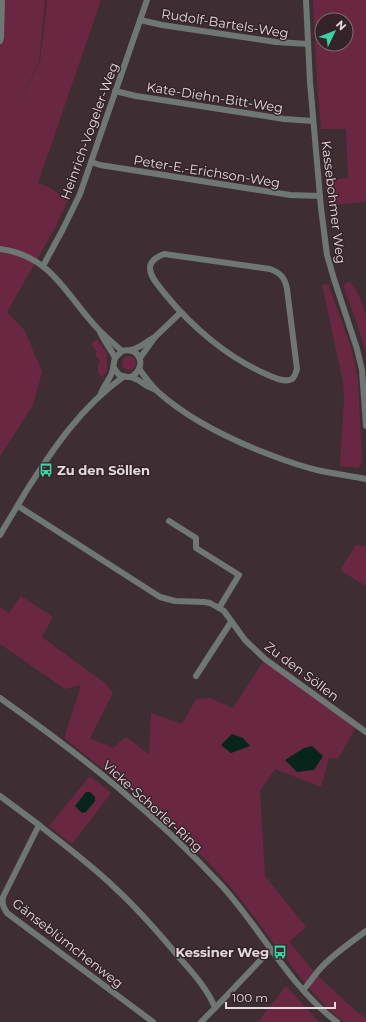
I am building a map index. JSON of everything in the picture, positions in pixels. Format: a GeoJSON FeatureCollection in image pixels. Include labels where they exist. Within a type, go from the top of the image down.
{"type":"FeatureCollection","features":[{"type":"Feature","properties":{"kind":"street"},"geometry":{"type":"LineString","coordinates":[[0,42],[2,0]]}},
{"type":"Feature","properties":{"kind":"street","name":"Heinrich-Vogeler-Weg"},"geometry":{"type":"LineString","coordinates":[[43,266],[72,212],[91,162],[147,0]]}},
{"type":"Feature","properties":{"kind":"street","name":"Kassebohmer Weg"},"geometry":{"type":"LineString","coordinates":[[306,0],[313,121],[327,255],[357,349],[362,370],[366,426]]}},
{"type":"Feature","properties":{"kind":"street","name":"Rudolf-Bartels-Weg"},"geometry":{"type":"LineString","coordinates":[[140,20],[162,25],[276,42],[308,44]]}},
{"type":"Feature","properties":{"kind":"street","name":"Kate-Diehn-Bitt-Weg"},"geometry":{"type":"LineString","coordinates":[[115,91],[136,96],[284,119],[313,121]]}},
{"type":"Feature","properties":{"kind":"street","name":"Peter-E.-Erichson-Weg"},"geometry":{"type":"LineString","coordinates":[[91,162],[100,165],[290,195],[320,196]]}},
{"type":"Feature","properties":{"kind":"street"},"geometry":{"type":"LineString","coordinates":[[0,249],[28,258],[43,266],[63,285],[99,331],[122,351]]}},
{"type":"Feature","properties":{"kind":"street"},"geometry":{"type":"LineString","coordinates":[[164,254],[276,271],[285,280],[287,289],[297,369],[295,376],[291,380],[286,381],[277,379],[256,370],[231,355],[180,313],[160,288],[151,272],[150,266],[153,261],[164,254]]}},
{"type":"Feature","properties":{"kind":"street"},"geometry":{"type":"LineString","coordinates":[[140,358],[155,337],[180,313]]}},
{"type":"Feature","properties":{"kind":"street"},"geometry":{"type":"LineString","coordinates":[[99,331],[104,342],[112,351],[115,358],[114,368],[101,393]]}},
{"type":"Feature","properties":{"kind":"street"},"geometry":{"type":"LineString","coordinates":[[115,358],[122,351],[137,349],[146,341],[155,337]]}},
{"type":"Feature","properties":{"kind":"street"},"geometry":{"type":"LineString","coordinates":[[131,350],[137,353],[140,358],[141,366],[140,370],[132,377]]}},
{"type":"Feature","properties":{"kind":"street"},"geometry":{"type":"LineString","coordinates":[[114,368],[119,375],[123,377],[132,377],[146,386],[156,390]]}},
{"type":"Feature","properties":{"kind":"street"},"geometry":{"type":"LineString","coordinates":[[140,370],[156,390],[192,417],[223,435],[304,467],[366,478]]}},
{"type":"Feature","properties":{"kind":"street"},"geometry":{"type":"LineString","coordinates":[[0,535],[50,454],[72,425],[101,393],[123,377]]}},
{"type":"Feature","properties":{"kind":"street"},"geometry":{"type":"LineString","coordinates":[[18,506],[160,597],[175,601],[210,603],[219,608],[239,575],[196,548],[196,538],[169,521]]}},
{"type":"Feature","properties":{"kind":"street","name":"Zu den Söllen"},"geometry":{"type":"LineString","coordinates":[[219,608],[224,612],[245,640],[265,659],[366,732]]}},
{"type":"Feature","properties":{"kind":"street"},"geometry":{"type":"LineString","coordinates":[[196,676],[231,622]]}},
{"type":"Feature","properties":{"kind":"street","name":"Vicke-Schorler-Ring"},"geometry":{"type":"LineString","coordinates":[[0,698],[71,750],[126,794],[168,831],[225,890],[303,990],[322,1010],[337,1022]]}},
{"type":"Feature","properties":{"kind":"street"},"geometry":{"type":"LineString","coordinates":[[0,796],[94,869],[132,904],[184,963],[202,986],[215,1008]]}},
{"type":"Feature","properties":{"kind":"street","name":"Gänseblümchenweg"},"geometry":{"type":"LineString","coordinates":[[39,825],[3,897],[2,903],[4,909],[7,913],[153,1022]]}},
{"type":"Feature","properties":{"kind":"street"},"geometry":{"type":"LineString","coordinates":[[303,990],[311,982],[319,970],[366,931]]}},
{"type":"Feature","properties":{"kind":"street"},"geometry":{"type":"LineString","coordinates":[[201,1022],[271,949]]}},
{"type":"Feature","properties":{"kind":"shaded area"},"geometry":{"type":"Polygon","coordinates":[[[0,0],[45,0],[39,62],[19,104],[40,62],[47,0],[101,0],[38,183],[50,188],[68,200],[55,228],[7,312],[25,331],[42,372],[33,405],[0,456],[0,0]]]}},
{"type":"Feature","properties":{"kind":"shaded area"},"geometry":{"type":"Polygon","coordinates":[[[313,0],[366,0],[366,202],[329,205],[326,180],[348,178],[346,129],[321,129],[316,52],[354,52],[354,12],[314,12],[314,20],[313,0]]]}},
{"type":"Feature","properties":{"kind":"shaded area"},"geometry":{"type":"Polygon","coordinates":[[[350,281],[359,296],[366,315],[366,354],[358,326],[343,285],[350,281]]]}},
{"type":"Feature","properties":{"kind":"shaded area"},"geometry":{"type":"Polygon","coordinates":[[[328,284],[351,347],[358,378],[362,463],[358,468],[340,466],[344,400],[343,382],[322,285],[328,284]]]}},
{"type":"Feature","properties":{"kind":"shaded area"},"geometry":{"type":"Polygon","coordinates":[[[97,339],[107,353],[107,372],[102,378],[98,373],[98,363],[100,361],[95,354],[97,352],[91,344],[97,339]]]}},
{"type":"Feature","properties":{"kind":"shaded area"},"geometry":{"type":"Polygon","coordinates":[[[129,356],[134,358],[136,363],[134,368],[129,370],[124,368],[122,363],[124,358],[129,356]]]}},
{"type":"Feature","properties":{"kind":"shaded area"},"geometry":{"type":"Polygon","coordinates":[[[356,545],[366,546],[366,586],[340,570],[356,545]]]}},
{"type":"Feature","properties":{"kind":"shaded area"},"geometry":{"type":"Polygon","coordinates":[[[21,596],[53,617],[42,637],[106,684],[113,693],[90,738],[113,748],[126,737],[149,754],[151,713],[182,724],[196,699],[210,698],[233,708],[265,659],[357,725],[338,759],[329,758],[321,787],[275,769],[260,791],[265,876],[306,927],[289,942],[316,974],[358,1013],[366,1018],[366,1022],[344,1022],[329,1010],[307,986],[283,955],[286,953],[281,947],[278,949],[234,891],[189,842],[154,811],[64,738],[81,685],[65,689],[0,644],[0,607],[9,613],[21,596]]]}},
{"type":"Feature","properties":{"kind":"shaded area"},"geometry":{"type":"Polygon","coordinates":[[[232,734],[243,738],[250,746],[231,753],[221,745],[232,734]]]}},
{"type":"Feature","properties":{"kind":"shaded area"},"geometry":{"type":"Polygon","coordinates":[[[312,746],[323,756],[314,770],[297,772],[285,760],[304,748],[312,746]]]}},
{"type":"Feature","properties":{"kind":"shaded area"},"geometry":{"type":"Polygon","coordinates":[[[90,776],[111,793],[72,844],[49,826],[90,776]]]}},
{"type":"Feature","properties":{"kind":"shaded area"},"geometry":{"type":"Polygon","coordinates":[[[86,792],[90,792],[95,797],[95,801],[86,812],[82,813],[75,806],[86,792]]]}},
{"type":"Feature","properties":{"kind":"shaded area"},"geometry":{"type":"Polygon","coordinates":[[[286,986],[319,1022],[258,1022],[286,986]]]}},
{"type":"Feature","properties":{"kind":"place","name":"Zu den Söllen"},"geometry":{"type":"Point","coordinates":[46,470]}},
{"type":"Feature","properties":{"kind":"place","name":"Kessiner Weg"},"geometry":{"type":"Point","coordinates":[280,952]}}]}
